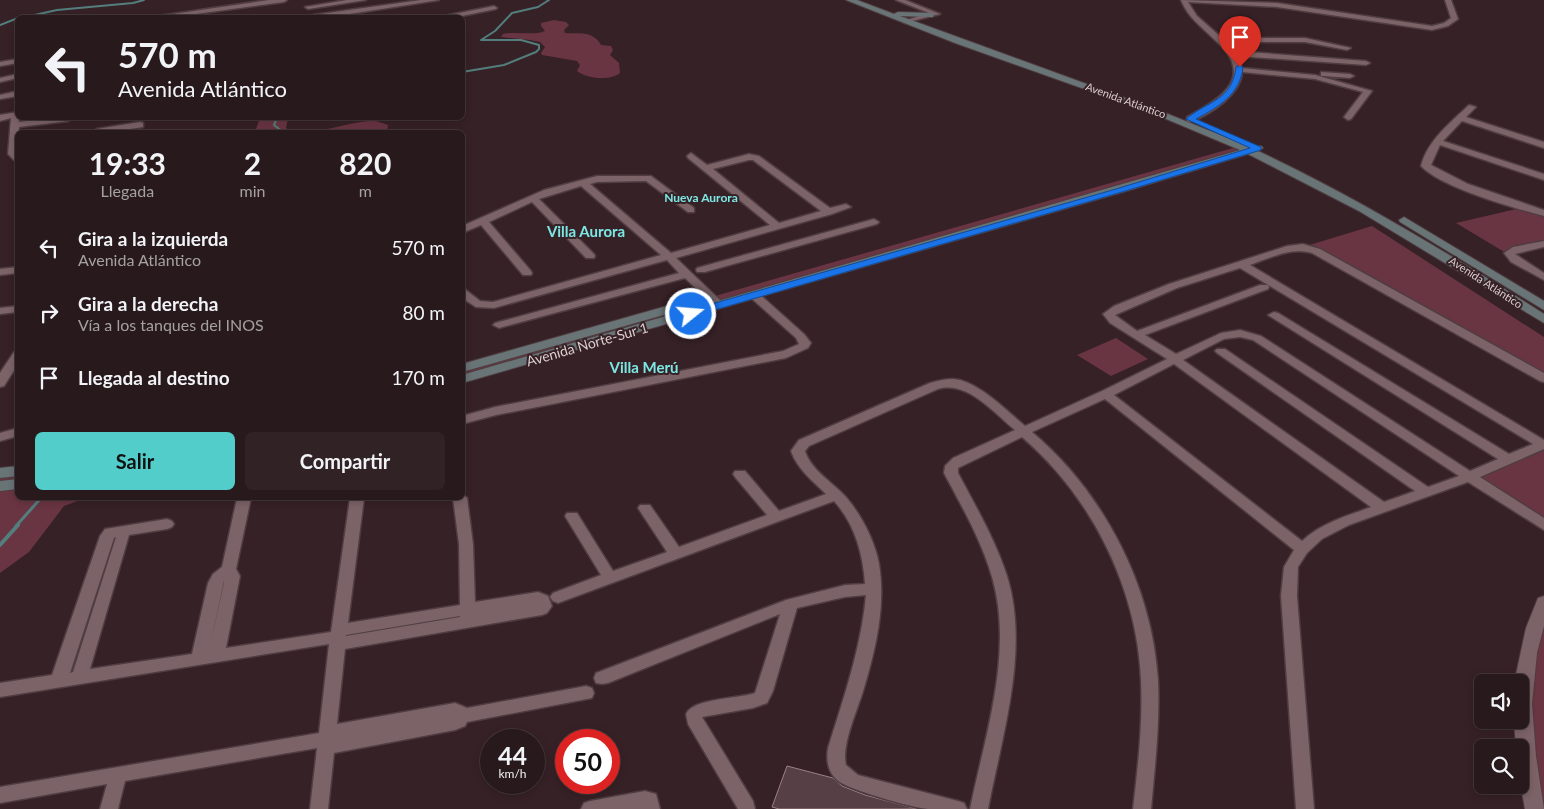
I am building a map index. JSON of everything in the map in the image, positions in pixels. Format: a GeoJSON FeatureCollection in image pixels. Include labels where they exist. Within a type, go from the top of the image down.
{"type":"FeatureCollection","features":[{"type":"Feature","properties":{"kind":"main road","name":"Avenida Atlántico"},"geometry":{"type":"LineString","coordinates":[[850,0],[1113,95],[1322,176],[1388,211],[1544,306]]}},
{"type":"Feature","properties":{"kind":"main road","name":"Avenida Atlántico"},"geometry":{"type":"LineString","coordinates":[[860,0],[898,14],[911,22],[933,28],[1190,119],[1249,147],[1373,213],[1439,252],[1544,319]]}},
{"type":"Feature","properties":{"kind":"main road"},"geometry":{"type":"LineString","coordinates":[[898,14],[932,15],[929,22],[933,28]]}},
{"type":"Feature","properties":{"kind":"main road","name":"Avenida Norte-Sur 1"},"geometry":{"type":"LineString","coordinates":[[465,367],[714,302],[754,295],[1249,147]]}},
{"type":"Feature","properties":{"kind":"main road","name":"Avenida Norte-Sur 1"},"geometry":{"type":"LineString","coordinates":[[465,378],[714,302],[1249,147]]}},
{"type":"Feature","properties":{"kind":"main road"},"geometry":{"type":"LineString","coordinates":[[0,473],[15,471]]}},
{"type":"Feature","properties":{"kind":"main road"},"geometry":{"type":"LineString","coordinates":[[0,486],[15,484]]}},
{"type":"Feature","properties":{"kind":"street"},"geometry":{"type":"LineString","coordinates":[[160,15],[284,0]]}},
{"type":"Feature","properties":{"kind":"street"},"geometry":{"type":"LineString","coordinates":[[312,15],[305,4],[359,0],[365,15]]}},
{"type":"Feature","properties":{"kind":"street"},"geometry":{"type":"LineString","coordinates":[[327,15],[362,10],[425,8],[436,0]]}},
{"type":"Feature","properties":{"kind":"street"},"geometry":{"type":"LineString","coordinates":[[899,0],[937,14],[911,22]]}},
{"type":"Feature","properties":{"kind":"street"},"geometry":{"type":"LineString","coordinates":[[1190,119],[1224,99],[1235,84],[1240,68],[1232,53],[1221,40],[1194,17],[1186,0],[1277,6],[1432,28],[1446,25],[1455,19],[1448,0]]}},
{"type":"Feature","properties":{"kind":"street"},"geometry":{"type":"LineString","coordinates":[[454,15],[494,8]]}},
{"type":"Feature","properties":{"kind":"street"},"geometry":{"type":"LineString","coordinates":[[1252,29],[1261,40]]}},
{"type":"Feature","properties":{"kind":"street"},"geometry":{"type":"LineString","coordinates":[[1221,40],[1305,40],[1347,48]]}},
{"type":"Feature","properties":{"kind":"street"},"geometry":{"type":"LineString","coordinates":[[1232,53],[1366,63]]}},
{"type":"Feature","properties":{"kind":"street"},"geometry":{"type":"LineString","coordinates":[[0,64],[15,62]]}},
{"type":"Feature","properties":{"kind":"street"},"geometry":{"type":"LineString","coordinates":[[1240,68],[1350,76]]}},
{"type":"Feature","properties":{"kind":"street"},"geometry":{"type":"LineString","coordinates":[[1240,68],[1315,77],[1368,91],[1348,117]]}},
{"type":"Feature","properties":{"kind":"street"},"geometry":{"type":"LineString","coordinates":[[0,80],[15,77]]}},
{"type":"Feature","properties":{"kind":"street"},"geometry":{"type":"LineString","coordinates":[[0,97],[15,94]]}},
{"type":"Feature","properties":{"kind":"street"},"geometry":{"type":"LineString","coordinates":[[1472,107],[1439,142],[1425,164],[1432,171],[1487,194],[1544,213]]}},
{"type":"Feature","properties":{"kind":"street"},"geometry":{"type":"LineString","coordinates":[[0,118],[15,114]]}},
{"type":"Feature","properties":{"kind":"street"},"geometry":{"type":"LineString","coordinates":[[1460,118],[1544,145]]}},
{"type":"Feature","properties":{"kind":"street"},"geometry":{"type":"LineString","coordinates":[[15,158],[12,154],[15,146],[16,120]]}},
{"type":"Feature","properties":{"kind":"street"},"geometry":{"type":"LineString","coordinates":[[15,125],[53,120]]}},
{"type":"Feature","properties":{"kind":"street"},"geometry":{"type":"LineString","coordinates":[[109,130],[140,125]]}},
{"type":"Feature","properties":{"kind":"street"},"geometry":{"type":"LineString","coordinates":[[1439,142],[1544,178]]}},
{"type":"Feature","properties":{"kind":"street"},"geometry":{"type":"LineString","coordinates":[[690,156],[774,227],[791,245]]}},
{"type":"Feature","properties":{"kind":"street"},"geometry":{"type":"LineString","coordinates":[[706,168],[749,157],[756,158],[829,212]]}},
{"type":"Feature","properties":{"kind":"street"},"geometry":{"type":"LineString","coordinates":[[465,229],[533,198],[582,182],[648,178],[692,210]]}},
{"type":"Feature","properties":{"kind":"street"},"geometry":{"type":"LineString","coordinates":[[582,182],[668,256],[714,302]]}},
{"type":"Feature","properties":{"kind":"street"},"geometry":{"type":"LineString","coordinates":[[533,198],[590,256]]}},
{"type":"Feature","properties":{"kind":"street"},"geometry":{"type":"LineString","coordinates":[[465,294],[471,302],[477,305],[489,305],[846,207]]}},
{"type":"Feature","properties":{"kind":"street"},"geometry":{"type":"LineString","coordinates":[[483,221],[527,273]]}},
{"type":"Feature","properties":{"kind":"street"},"geometry":{"type":"LineString","coordinates":[[701,270],[874,222]]}},
{"type":"Feature","properties":{"kind":"street"},"geometry":{"type":"LineString","coordinates":[[1544,244],[1517,249],[1509,253],[1516,260],[1544,277]]}},
{"type":"Feature","properties":{"kind":"street"},"geometry":{"type":"LineString","coordinates":[[1382,508],[1175,359],[1114,321],[1109,314],[1173,286],[1292,248],[1310,248],[1544,378]]}},
{"type":"Feature","properties":{"kind":"street"},"geometry":{"type":"LineString","coordinates":[[1241,264],[1543,444]]}},
{"type":"Feature","properties":{"kind":"street"},"geometry":{"type":"LineString","coordinates":[[0,272],[15,270]]}},
{"type":"Feature","properties":{"kind":"street"},"geometry":{"type":"LineString","coordinates":[[499,325],[686,274]]}},
{"type":"Feature","properties":{"kind":"street"},"geometry":{"type":"LineString","coordinates":[[570,284],[585,302]]}},
{"type":"Feature","properties":{"kind":"street"},"geometry":{"type":"LineString","coordinates":[[1136,335],[1264,286]]}},
{"type":"Feature","properties":{"kind":"street"},"geometry":{"type":"LineString","coordinates":[[465,419],[494,411],[786,354],[804,346],[805,343],[800,336],[754,295]]}},
{"type":"Feature","properties":{"kind":"street"},"geometry":{"type":"LineString","coordinates":[[0,311],[15,309]]}},
{"type":"Feature","properties":{"kind":"street"},"geometry":{"type":"LineString","coordinates":[[1274,314],[1508,460]]}},
{"type":"Feature","properties":{"kind":"street"},"geometry":{"type":"LineString","coordinates":[[979,809],[1005,677],[1009,644],[1008,625],[1000,578],[986,538],[951,473],[952,466],[958,461],[1106,394],[1227,334],[1240,333],[1251,335],[1544,525]]}},
{"type":"Feature","properties":{"kind":"street"},"geometry":{"type":"LineString","coordinates":[[1221,351],[1426,492]]}},
{"type":"Feature","properties":{"kind":"street"},"geometry":{"type":"LineString","coordinates":[[0,383],[15,359]]}},
{"type":"Feature","properties":{"kind":"street"},"geometry":{"type":"LineString","coordinates":[[958,809],[854,782],[845,778],[836,765],[837,748],[870,638],[873,623],[874,589],[870,559],[860,530],[845,504],[798,456],[800,447],[812,439],[934,386],[955,382],[966,386],[1023,430],[1055,460],[1092,509],[1117,552],[1134,596],[1145,642],[1149,676],[1147,752],[1142,809]]}},
{"type":"Feature","properties":{"kind":"street"},"geometry":{"type":"LineString","coordinates":[[1106,394],[1302,549]]}},
{"type":"Feature","properties":{"kind":"street"},"geometry":{"type":"LineString","coordinates":[[0,437],[15,433]]}},
{"type":"Feature","properties":{"kind":"street"},"geometry":{"type":"LineString","coordinates":[[1305,809],[1289,596],[1291,567],[1302,549],[1317,535],[1332,527],[1468,477],[1543,444]]}},
{"type":"Feature","properties":{"kind":"street"},"geometry":{"type":"LineString","coordinates":[[740,474],[777,517]]}},
{"type":"Feature","properties":{"kind":"street"},"geometry":{"type":"LineString","coordinates":[[558,597],[836,495]]}},
{"type":"Feature","properties":{"kind":"street"},"geometry":{"type":"LineString","coordinates":[[199,658],[216,583],[218,578],[229,569],[244,500]]}},
{"type":"Feature","properties":{"kind":"street"},"geometry":{"type":"LineString","coordinates":[[319,809],[338,637],[357,500]]}},
{"type":"Feature","properties":{"kind":"street"},"geometry":{"type":"LineString","coordinates":[[0,690],[468,616],[466,544],[460,500]]}},
{"type":"Feature","properties":{"kind":"street"},"geometry":{"type":"LineString","coordinates":[[646,508],[676,554]]}},
{"type":"Feature","properties":{"kind":"street"},"geometry":{"type":"LineString","coordinates":[[572,516],[610,578]]}},
{"type":"Feature","properties":{"kind":"street"},"geometry":{"type":"LineString","coordinates":[[59,680],[106,536],[120,531],[167,524]]}},
{"type":"Feature","properties":{"kind":"street"},"geometry":{"type":"LineString","coordinates":[[80,677],[122,536],[120,531]]}},
{"type":"Feature","properties":{"kind":"street"},"geometry":{"type":"LineString","coordinates":[[216,656],[233,576],[229,569]]}},
{"type":"Feature","properties":{"kind":"street"},"geometry":{"type":"LineString","coordinates":[[602,678],[791,604],[839,592],[874,589]]}},
{"type":"Feature","properties":{"kind":"street"},"geometry":{"type":"LineString","coordinates":[[1535,809],[1524,737],[1523,685],[1532,632],[1544,602]]}},
{"type":"Feature","properties":{"kind":"street"},"geometry":{"type":"LineString","coordinates":[[84,606],[102,603]]}},
{"type":"Feature","properties":{"kind":"street"},"geometry":{"type":"LineString","coordinates":[[748,807],[694,719],[694,714],[699,711],[753,702],[761,698],[765,691],[791,604]]}},
{"type":"Feature","properties":{"kind":"street"},"geometry":{"type":"LineString","coordinates":[[0,795],[326,740],[455,723],[462,716],[586,693]]}},
{"type":"Feature","properties":{"kind":"street"},"geometry":{"type":"LineString","coordinates":[[109,809],[118,775]]}},
{"type":"Feature","properties":{"kind":"street"},"geometry":{"type":"LineString","coordinates":[[590,809],[645,798],[650,800],[651,809]]}},
{"type":"Feature","properties":{"kind":"shaded area"},"geometry":{"type":"Polygon","coordinates":[[[554,20],[566,22],[569,25],[564,30],[565,33],[590,35],[598,40],[601,45],[611,46],[613,50],[610,55],[619,63],[620,73],[616,76],[605,78],[587,76],[577,71],[580,65],[577,61],[542,55],[541,53],[545,47],[540,42],[501,37],[503,34],[508,33],[545,31],[541,23],[554,20]]]}},
{"type":"Feature","properties":{"kind":"shaded area"},"geometry":{"type":"Polygon","coordinates":[[[259,120],[288,120],[286,128],[291,130],[257,130],[259,120]]]}},
{"type":"Feature","properties":{"kind":"shaded area"},"geometry":{"type":"Polygon","coordinates":[[[367,121],[376,121],[388,125],[387,130],[321,130],[367,121]]]}},
{"type":"Feature","properties":{"kind":"shaded area"},"geometry":{"type":"Polygon","coordinates":[[[1240,146],[1251,151],[465,378],[465,367],[1240,146]]]}},
{"type":"Feature","properties":{"kind":"shaded area"},"geometry":{"type":"Polygon","coordinates":[[[1525,207],[1544,213],[1544,244],[1522,248],[1511,256],[1456,223],[1525,207]]]}},
{"type":"Feature","properties":{"kind":"shaded area"},"geometry":{"type":"Polygon","coordinates":[[[1372,226],[1544,337],[1544,378],[1303,247],[1372,226]]]}},
{"type":"Feature","properties":{"kind":"shaded area"},"geometry":{"type":"Polygon","coordinates":[[[1116,338],[1148,359],[1111,376],[1077,355],[1116,338]]]}},
{"type":"Feature","properties":{"kind":"shaded area"},"geometry":{"type":"Polygon","coordinates":[[[1544,444],[1544,525],[1468,477],[1544,444]]]}},
{"type":"Feature","properties":{"kind":"shaded area"},"geometry":{"type":"Polygon","coordinates":[[[15,471],[15,500],[80,500],[64,506],[29,552],[0,573],[0,473],[15,471]]]}},
{"type":"Feature","properties":{"kind":"shaded area"},"geometry":{"type":"Polygon","coordinates":[[[1544,602],[1544,809],[1529,768],[1528,739],[1532,632],[1544,602]]]}},
{"type":"Feature","properties":{"kind":"building"},"geometry":{"type":"Polygon","coordinates":[[[787,766],[833,778],[842,786],[865,795],[917,809],[779,809],[772,807],[787,766]]]}},
{"type":"Feature","properties":{"kind":"waterway"},"geometry":{"type":"LineString","coordinates":[[34,15],[57,10],[133,3],[144,0]]}},
{"type":"Feature","properties":{"kind":"waterway"},"geometry":{"type":"LineString","coordinates":[[465,72],[504,65],[536,52],[539,49],[539,45],[521,40],[481,40],[495,31],[512,13],[538,7],[549,0]]}},
{"type":"Feature","properties":{"kind":"waterway"},"geometry":{"type":"LineString","coordinates":[[0,25],[15,19]]}},
{"type":"Feature","properties":{"kind":"waterway"},"geometry":{"type":"LineString","coordinates":[[276,120],[274,125],[280,130]]}},
{"type":"Feature","properties":{"kind":"waterway"},"geometry":{"type":"LineString","coordinates":[[16,526],[39,500]]}},
{"type":"Feature","properties":{"kind":"waterway"},"geometry":{"type":"LineString","coordinates":[[0,545],[18,525]]}},
{"type":"Feature","properties":{"kind":"district","name":"Nueva Aurora"},"geometry":{"type":"Point","coordinates":[701,197]}},
{"type":"Feature","properties":{"kind":"district","name":"Villa Aurora"},"geometry":{"type":"Point","coordinates":[586,231]}},
{"type":"Feature","properties":{"kind":"district","name":"Villa Merú"},"geometry":{"type":"Point","coordinates":[644,367]}},
{"type":"Feature","properties":{"kind":"route"},"geometry":{"type":"LineString","coordinates":[[691,314],[1258,148],[1190,119],[1218,104],[1228,94],[1238,78],[1240,67]]}}]}
